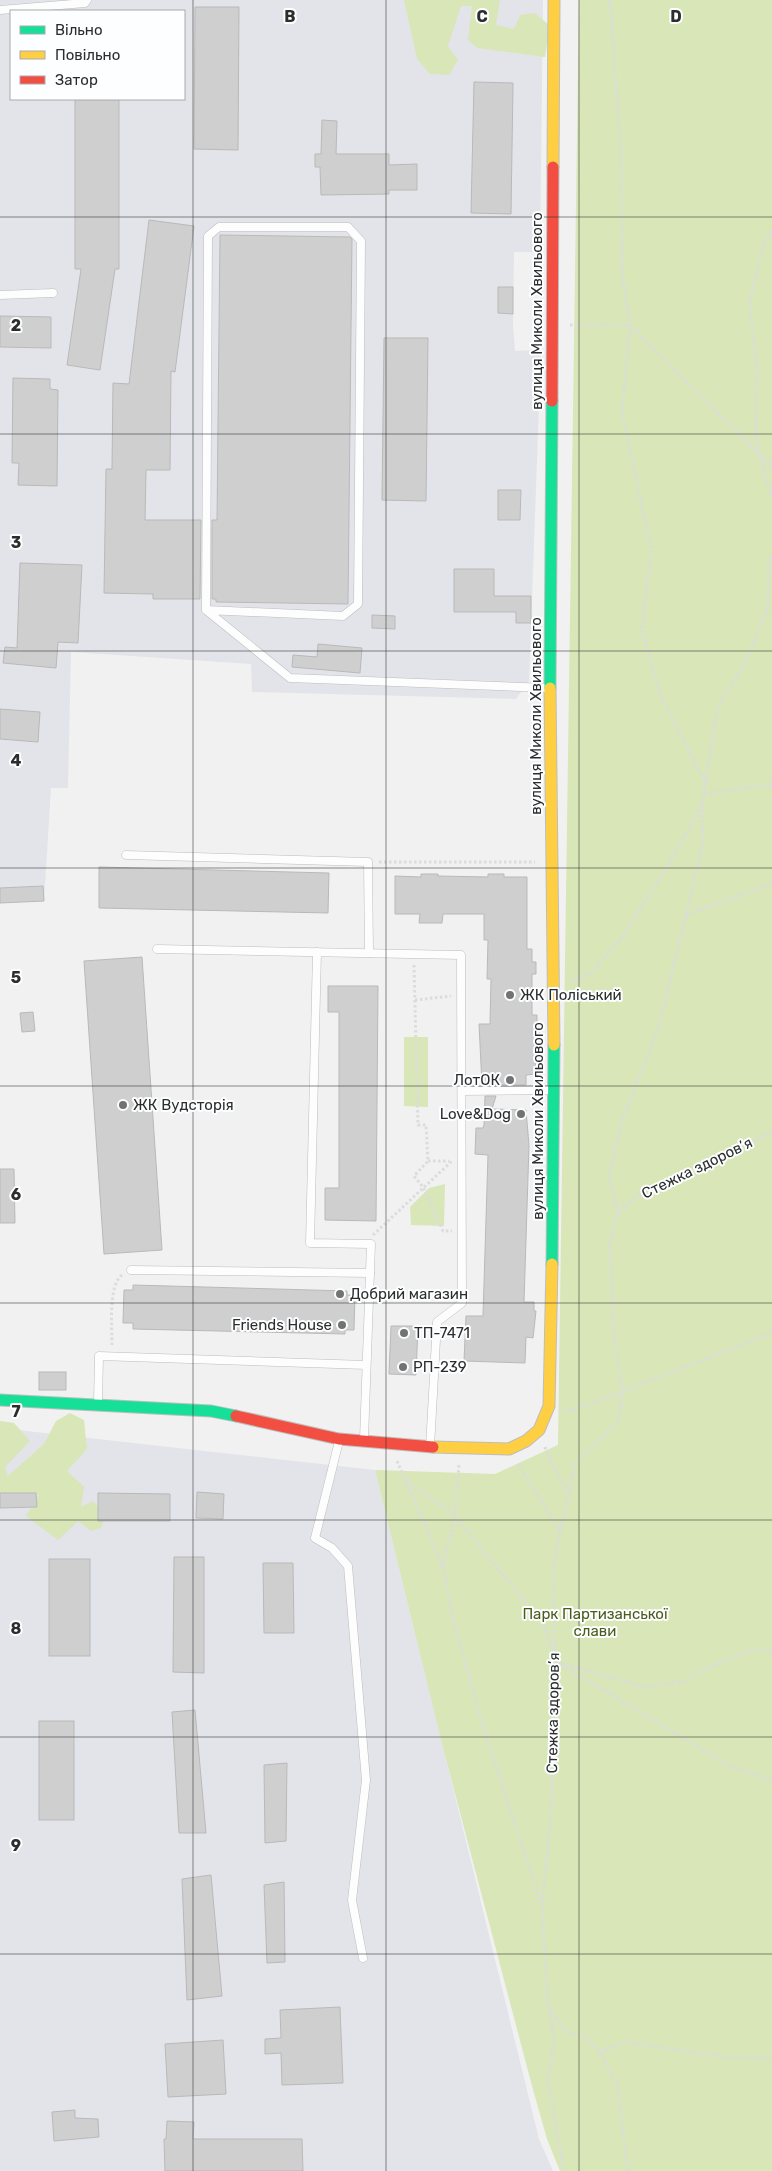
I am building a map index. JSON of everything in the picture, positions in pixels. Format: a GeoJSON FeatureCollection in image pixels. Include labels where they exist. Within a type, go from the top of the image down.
{"type":"FeatureCollection","features":[{"type":"Feature","properties":{"kind":"street","name":"вулиця Миколи Хвильового"},"geometry":{"type":"LineString","coordinates":[[539,1430],[549,1406],[554,1090],[550,688],[554,0]]}},
{"type":"Feature","properties":{"kind":"street"},"geometry":{"type":"LineString","coordinates":[[0,1400],[211,1411],[339,1439],[430,1447],[509,1449],[526,1441],[539,1430]]}},
{"type":"Feature","properties":{"kind":"lane"},"geometry":{"type":"LineString","coordinates":[[0,10],[85,3],[87,0]]}},
{"type":"Feature","properties":{"kind":"lane"},"geometry":{"type":"LineString","coordinates":[[219,227],[348,227],[361,241],[358,604],[343,616],[206,610],[208,236],[219,227]]}},
{"type":"Feature","properties":{"kind":"lane"},"geometry":{"type":"LineString","coordinates":[[0,295],[53,293]]}},
{"type":"Feature","properties":{"kind":"lane"},"geometry":{"type":"LineString","coordinates":[[206,610],[290,678],[550,688]]}},
{"type":"Feature","properties":{"kind":"lane"},"geometry":{"type":"LineString","coordinates":[[126,854],[368,862],[369,953]]}},
{"type":"Feature","properties":{"kind":"lane"},"geometry":{"type":"LineString","coordinates":[[157,949],[461,955],[462,1303],[437,1322],[430,1447]]}},
{"type":"Feature","properties":{"kind":"lane"},"geometry":{"type":"LineString","coordinates":[[317,952],[310,1243],[371,1244],[364,1441]]}},
{"type":"Feature","properties":{"kind":"lane"},"geometry":{"type":"LineString","coordinates":[[462,1091],[554,1090]]}},
{"type":"Feature","properties":{"kind":"lane"},"geometry":{"type":"LineString","coordinates":[[131,1270],[370,1273]]}},
{"type":"Feature","properties":{"kind":"lane"},"geometry":{"type":"LineString","coordinates":[[98,1405],[99,1356],[366,1365]]}},
{"type":"Feature","properties":{"kind":"lane"},"geometry":{"type":"LineString","coordinates":[[339,1439],[315,1538],[332,1548],[348,1566],[366,1780],[352,1900],[362,1958]]}},
{"type":"Feature","properties":{"kind":"path"},"geometry":{"type":"LineString","coordinates":[[610,0],[620,153],[622,274],[630,325],[622,412],[651,549],[642,631],[661,696],[706,784]]}},
{"type":"Feature","properties":{"kind":"path"},"geometry":{"type":"LineString","coordinates":[[772,231],[765,241],[749,302],[757,365],[756,437],[759,455],[772,498]]}},
{"type":"Feature","properties":{"kind":"path"},"geometry":{"type":"LineString","coordinates":[[551,325],[630,325],[772,467]]}},
{"type":"Feature","properties":{"kind":"path"},"geometry":{"type":"LineString","coordinates":[[618,1212],[609,1176],[622,1120],[660,1027],[703,844],[702,804],[717,709],[748,657],[768,607],[769,562],[772,556]]}},
{"type":"Feature","properties":{"kind":"path"},"geometry":{"type":"LineString","coordinates":[[704,794],[772,784]]}},
{"type":"Feature","properties":{"kind":"path"},"geometry":{"type":"LineString","coordinates":[[554,992],[592,972],[624,935],[665,870],[702,804]]}},
{"type":"Feature","properties":{"kind":"path"},"geometry":{"type":"LineString","coordinates":[[368,862],[552,862]]}},
{"type":"Feature","properties":{"kind":"path"},"geometry":{"type":"LineString","coordinates":[[685,916],[772,884]]}},
{"type":"Feature","properties":{"kind":"path"},"geometry":{"type":"LineString","coordinates":[[414,954],[418,1125],[426,1125],[428,1161],[414,1176],[422,1187],[443,1231],[462,1230]]}},
{"type":"Feature","properties":{"kind":"path"},"geometry":{"type":"LineString","coordinates":[[415,1000],[461,995]]}},
{"type":"Feature","properties":{"kind":"path","name":"Стежка здоров’я"},"geometry":{"type":"LineString","coordinates":[[564,2171],[548,2082],[554,2039],[548,2006],[542,1906],[551,1815],[555,1661],[553,1567],[575,1464],[619,1420],[622,1392],[614,1335],[610,1243],[618,1212],[642,1192],[772,1132]]}},
{"type":"Feature","properties":{"kind":"path"},"geometry":{"type":"LineString","coordinates":[[428,1161],[462,1160]]}},
{"type":"Feature","properties":{"kind":"path"},"geometry":{"type":"LineString","coordinates":[[364,1244],[450,1161]]}},
{"type":"Feature","properties":{"kind":"path"},"geometry":{"type":"LineString","coordinates":[[112,1356],[113,1288],[117,1278],[131,1270]]}},
{"type":"Feature","properties":{"kind":"path"},"geometry":{"type":"LineString","coordinates":[[545,1418],[556,1412],[575,1410],[772,1333]]}},
{"type":"Feature","properties":{"kind":"path"},"geometry":{"type":"LineString","coordinates":[[539,1430],[552,1464],[568,1492]]}},
{"type":"Feature","properties":{"kind":"path"},"geometry":{"type":"LineString","coordinates":[[390,1443],[442,1567],[451,1610],[479,1713],[542,1906]]}},
{"type":"Feature","properties":{"kind":"path"},"geometry":{"type":"LineString","coordinates":[[442,1567],[455,1516],[461,1448]]}},
{"type":"Feature","properties":{"kind":"path"},"geometry":{"type":"LineString","coordinates":[[509,1449],[560,1531]]}},
{"type":"Feature","properties":{"kind":"path"},"geometry":{"type":"LineString","coordinates":[[406,1480],[455,1516],[543,1624],[555,1661],[730,1766],[772,1781]]}},
{"type":"Feature","properties":{"kind":"path"},"geometry":{"type":"LineString","coordinates":[[555,1661],[644,1687],[687,1681],[700,1671],[754,1649],[772,1652]]}},
{"type":"Feature","properties":{"kind":"path"},"geometry":{"type":"LineString","coordinates":[[548,2006],[564,2030],[587,2039],[600,2052],[616,2084],[628,2171]]}},
{"type":"Feature","properties":{"kind":"path"},"geometry":{"type":"LineString","coordinates":[[600,2052],[625,2042],[733,2058],[772,2058]]}},
{"type":"Feature","properties":{"kind":"shaded area"},"geometry":{"type":"Polygon","coordinates":[[[0,0],[543,0],[540,252],[514,252],[513,325],[515,351],[541,350],[529,681],[516,699],[252,692],[251,664],[71,652],[68,788],[51,788],[44,901],[0,903],[0,0]]]}},
{"type":"Feature","properties":{"kind":"shaded area"},"geometry":{"type":"Polygon","coordinates":[[[0,1428],[375,1470],[539,2139],[553,2171],[0,2171],[0,1428]]]}},
{"type":"Feature","properties":{"kind":"green space"},"geometry":{"type":"Polygon","coordinates":[[[404,0],[500,0],[496,25],[514,29],[520,15],[535,13],[550,26],[545,57],[477,48],[468,40],[472,6],[461,6],[448,46],[458,60],[449,75],[430,74],[417,59],[404,0]]]}},
{"type":"Feature","properties":{"kind":"green space","name":"Парк Партизанської слави"},"geometry":{"type":"Polygon","coordinates":[[[579,0],[772,0],[772,2171],[560,2171],[547,2139],[532,2086],[443,1748],[375,1470],[495,1474],[558,1445],[579,0]]]}},
{"type":"Feature","properties":{"kind":"green space"},"geometry":{"type":"Polygon","coordinates":[[[404,1037],[428,1037],[428,1107],[404,1106],[404,1037]]]}},
{"type":"Feature","properties":{"kind":"green space"},"geometry":{"type":"Polygon","coordinates":[[[445,1184],[444,1226],[411,1225],[410,1207],[429,1188],[445,1184]]]}},
{"type":"Feature","properties":{"kind":"green space"},"geometry":{"type":"Polygon","coordinates":[[[70,1413],[84,1420],[87,1449],[67,1471],[84,1487],[81,1507],[93,1501],[106,1515],[101,1528],[91,1531],[78,1521],[58,1540],[26,1516],[39,1495],[0,1495],[0,1421],[14,1423],[30,1441],[5,1467],[8,1476],[44,1444],[56,1421],[70,1413]]]}},
{"type":"Feature","properties":{"kind":"building"},"geometry":{"type":"Polygon","coordinates":[[[195,7],[239,7],[238,150],[194,149],[195,7]]]}},
{"type":"Feature","properties":{"kind":"building"},"geometry":{"type":"Polygon","coordinates":[[[474,82],[513,83],[511,214],[471,213],[474,82]]]}},
{"type":"Feature","properties":{"kind":"building"},"geometry":{"type":"Polygon","coordinates":[[[75,100],[119,100],[119,269],[115,269],[100,370],[67,365],[81,269],[75,269],[75,100]]]}},
{"type":"Feature","properties":{"kind":"building"},"geometry":{"type":"Polygon","coordinates":[[[322,120],[337,121],[336,154],[389,154],[389,165],[417,164],[417,190],[389,190],[389,194],[321,195],[320,167],[315,167],[315,154],[321,154],[322,120]]]}},
{"type":"Feature","properties":{"kind":"building"},"geometry":{"type":"Polygon","coordinates":[[[149,220],[194,226],[175,372],[171,371],[170,470],[146,470],[145,520],[201,520],[200,599],[153,599],[153,594],[104,593],[106,469],[112,469],[113,383],[129,384],[149,220]]]}},
{"type":"Feature","properties":{"kind":"building"},"geometry":{"type":"Polygon","coordinates":[[[220,235],[350,237],[352,239],[348,604],[216,602],[216,599],[212,599],[212,520],[217,520],[220,235]]]}},
{"type":"Feature","properties":{"kind":"building"},"geometry":{"type":"Polygon","coordinates":[[[498,287],[513,287],[513,314],[498,313],[498,287]]]}},
{"type":"Feature","properties":{"kind":"building"},"geometry":{"type":"Polygon","coordinates":[[[0,316],[51,317],[51,348],[0,347],[0,316]]]}},
{"type":"Feature","properties":{"kind":"building"},"geometry":{"type":"Polygon","coordinates":[[[384,338],[428,338],[426,501],[382,500],[384,338]]]}},
{"type":"Feature","properties":{"kind":"building"},"geometry":{"type":"Polygon","coordinates":[[[13,378],[50,379],[50,389],[58,390],[57,486],[18,485],[19,463],[12,463],[13,378]]]}},
{"type":"Feature","properties":{"kind":"building"},"geometry":{"type":"Polygon","coordinates":[[[498,490],[521,490],[520,520],[498,520],[498,490]]]}},
{"type":"Feature","properties":{"kind":"building"},"geometry":{"type":"Polygon","coordinates":[[[20,563],[82,565],[78,643],[58,642],[56,668],[3,663],[5,647],[17,648],[20,563]]]}},
{"type":"Feature","properties":{"kind":"building"},"geometry":{"type":"Polygon","coordinates":[[[454,569],[494,569],[494,596],[531,596],[531,623],[516,623],[516,612],[454,612],[454,569]]]}},
{"type":"Feature","properties":{"kind":"building"},"geometry":{"type":"Polygon","coordinates":[[[372,615],[395,616],[395,629],[372,628],[372,615]]]}},
{"type":"Feature","properties":{"kind":"building"},"geometry":{"type":"Polygon","coordinates":[[[318,644],[362,648],[360,673],[292,667],[293,655],[317,657],[318,644]]]}},
{"type":"Feature","properties":{"kind":"building"},"geometry":{"type":"Polygon","coordinates":[[[0,709],[40,712],[38,742],[0,739],[0,709]]]}},
{"type":"Feature","properties":{"kind":"building"},"geometry":{"type":"Polygon","coordinates":[[[99,867],[329,873],[328,913],[99,908],[99,867]]]}},
{"type":"Feature","properties":{"kind":"building"},"geometry":{"type":"Polygon","coordinates":[[[421,874],[488,877],[488,874],[504,874],[504,877],[527,877],[527,949],[532,949],[532,962],[536,962],[536,974],[532,974],[532,1015],[537,1015],[537,1022],[540,1022],[539,1042],[534,1042],[536,1074],[526,1075],[526,1085],[482,1085],[479,1024],[490,1024],[491,979],[487,979],[488,940],[484,940],[484,914],[443,914],[442,923],[419,923],[420,914],[395,914],[395,876],[421,877],[421,874]]]}},
{"type":"Feature","properties":{"kind":"building"},"geometry":{"type":"Polygon","coordinates":[[[43,886],[44,901],[0,903],[0,888],[43,886]]]}},
{"type":"Feature","properties":{"kind":"building","name":"ЖК Вудсторія"},"geometry":{"type":"Polygon","coordinates":[[[142,957],[162,1250],[104,1254],[84,961],[142,957]]]}},
{"type":"Feature","properties":{"kind":"building"},"geometry":{"type":"Polygon","coordinates":[[[328,986],[378,986],[376,1221],[325,1220],[325,1188],[339,1188],[339,1012],[328,1012],[328,986]]]}},
{"type":"Feature","properties":{"kind":"building"},"geometry":{"type":"Polygon","coordinates":[[[33,1012],[35,1031],[22,1032],[20,1013],[33,1012]]]}},
{"type":"Feature","properties":{"kind":"building"},"geometry":{"type":"Polygon","coordinates":[[[485,1096],[496,1096],[492,1109],[526,1110],[529,1145],[524,1302],[534,1302],[534,1311],[536,1311],[533,1338],[526,1337],[525,1363],[464,1361],[466,1316],[483,1316],[488,1155],[475,1154],[476,1128],[483,1128],[484,1125],[485,1096]]]}},
{"type":"Feature","properties":{"kind":"building"},"geometry":{"type":"Polygon","coordinates":[[[0,1169],[14,1169],[15,1223],[0,1223],[0,1169]]]}},
{"type":"Feature","properties":{"kind":"building"},"geometry":{"type":"Polygon","coordinates":[[[133,1285],[347,1291],[347,1295],[355,1295],[354,1330],[345,1330],[345,1334],[133,1329],[133,1323],[123,1323],[124,1290],[133,1290],[133,1285]]]}},
{"type":"Feature","properties":{"kind":"building"},"geometry":{"type":"Polygon","coordinates":[[[391,1326],[418,1326],[416,1375],[389,1374],[391,1326]]]}},
{"type":"Feature","properties":{"kind":"building"},"geometry":{"type":"Polygon","coordinates":[[[39,1372],[66,1372],[66,1390],[39,1390],[39,1372]]]}},
{"type":"Feature","properties":{"kind":"building"},"geometry":{"type":"Polygon","coordinates":[[[197,1492],[224,1494],[223,1519],[196,1518],[197,1492]]]}},
{"type":"Feature","properties":{"kind":"building"},"geometry":{"type":"Polygon","coordinates":[[[0,1493],[36,1493],[37,1507],[0,1508],[0,1493]]]}},
{"type":"Feature","properties":{"kind":"building"},"geometry":{"type":"Polygon","coordinates":[[[98,1493],[170,1494],[170,1521],[98,1521],[98,1493]]]}},
{"type":"Feature","properties":{"kind":"building"},"geometry":{"type":"Polygon","coordinates":[[[174,1557],[204,1557],[204,1673],[173,1672],[174,1557]]]}},
{"type":"Feature","properties":{"kind":"building"},"geometry":{"type":"Polygon","coordinates":[[[49,1559],[90,1559],[90,1656],[49,1656],[49,1559]]]}},
{"type":"Feature","properties":{"kind":"building"},"geometry":{"type":"Polygon","coordinates":[[[263,1563],[293,1563],[294,1633],[264,1633],[263,1563]]]}},
{"type":"Feature","properties":{"kind":"building"},"geometry":{"type":"Polygon","coordinates":[[[195,1710],[206,1833],[179,1833],[172,1712],[195,1710]]]}},
{"type":"Feature","properties":{"kind":"building"},"geometry":{"type":"Polygon","coordinates":[[[39,1721],[74,1721],[74,1820],[39,1820],[39,1721]]]}},
{"type":"Feature","properties":{"kind":"building"},"geometry":{"type":"Polygon","coordinates":[[[287,1763],[286,1841],[265,1843],[264,1765],[287,1763]]]}},
{"type":"Feature","properties":{"kind":"building"},"geometry":{"type":"Polygon","coordinates":[[[211,1875],[222,1996],[187,2000],[182,1879],[211,1875]]]}},
{"type":"Feature","properties":{"kind":"building"},"geometry":{"type":"Polygon","coordinates":[[[284,1882],[285,1962],[267,1963],[264,1885],[284,1882]]]}},
{"type":"Feature","properties":{"kind":"building"},"geometry":{"type":"Polygon","coordinates":[[[340,2007],[343,2083],[282,2085],[281,2053],[265,2054],[265,2039],[281,2038],[280,2010],[340,2007]]]}},
{"type":"Feature","properties":{"kind":"building"},"geometry":{"type":"Polygon","coordinates":[[[223,2040],[226,2094],[168,2097],[165,2044],[223,2040]]]}},
{"type":"Feature","properties":{"kind":"building"},"geometry":{"type":"Polygon","coordinates":[[[75,2110],[75,2118],[98,2119],[99,2137],[54,2141],[52,2112],[75,2110]]]}},
{"type":"Feature","properties":{"kind":"building"},"geometry":{"type":"Polygon","coordinates":[[[167,2121],[194,2122],[193,2139],[302,2139],[303,2171],[165,2171],[164,2139],[166,2139],[167,2121]]]}},
{"type":"Feature","properties":{"kind":"traffic: fast"},"geometry":{"type":"LineString","coordinates":[[550,688],[552,401]]}},
{"type":"Feature","properties":{"kind":"traffic: fast"},"geometry":{"type":"LineString","coordinates":[[552,1264],[554,1045]]}},
{"type":"Feature","properties":{"kind":"traffic: fast"},"geometry":{"type":"LineString","coordinates":[[0,1400],[211,1411],[236,1416]]}},
{"type":"Feature","properties":{"kind":"traffic: slow"},"geometry":{"type":"LineString","coordinates":[[553,167],[554,0]]}},
{"type":"Feature","properties":{"kind":"traffic: slow"},"geometry":{"type":"LineString","coordinates":[[550,688],[554,1045]]}},
{"type":"Feature","properties":{"kind":"traffic: slow"},"geometry":{"type":"LineString","coordinates":[[433,1447],[509,1449],[526,1441],[539,1430],[549,1406],[552,1264]]}},
{"type":"Feature","properties":{"kind":"traffic: jam"},"geometry":{"type":"LineString","coordinates":[[552,401],[553,167]]}},
{"type":"Feature","properties":{"kind":"traffic: jam"},"geometry":{"type":"LineString","coordinates":[[236,1416],[339,1439],[433,1447]]}},
{"type":"Feature","properties":{"kind":"place","name":"ЖК Поліський"},"geometry":{"type":"Point","coordinates":[510,995]}},
{"type":"Feature","properties":{"kind":"place","name":"ЛотОК"},"geometry":{"type":"Point","coordinates":[510,1080]}},
{"type":"Feature","properties":{"kind":"place","name":"ЖК Вудсторія"},"geometry":{"type":"Point","coordinates":[123,1105]}},
{"type":"Feature","properties":{"kind":"place","name":"Love&Dog"},"geometry":{"type":"Point","coordinates":[521,1114]}},
{"type":"Feature","properties":{"kind":"place","name":"Добрий магазин"},"geometry":{"type":"Point","coordinates":[340,1294]}},
{"type":"Feature","properties":{"kind":"place","name":"Friends House"},"geometry":{"type":"Point","coordinates":[342,1325]}},
{"type":"Feature","properties":{"kind":"place","name":"ТП-7471"},"geometry":{"type":"Point","coordinates":[404,1333]}},
{"type":"Feature","properties":{"kind":"place","name":"РП-239"},"geometry":{"type":"Point","coordinates":[403,1367]}}]}
